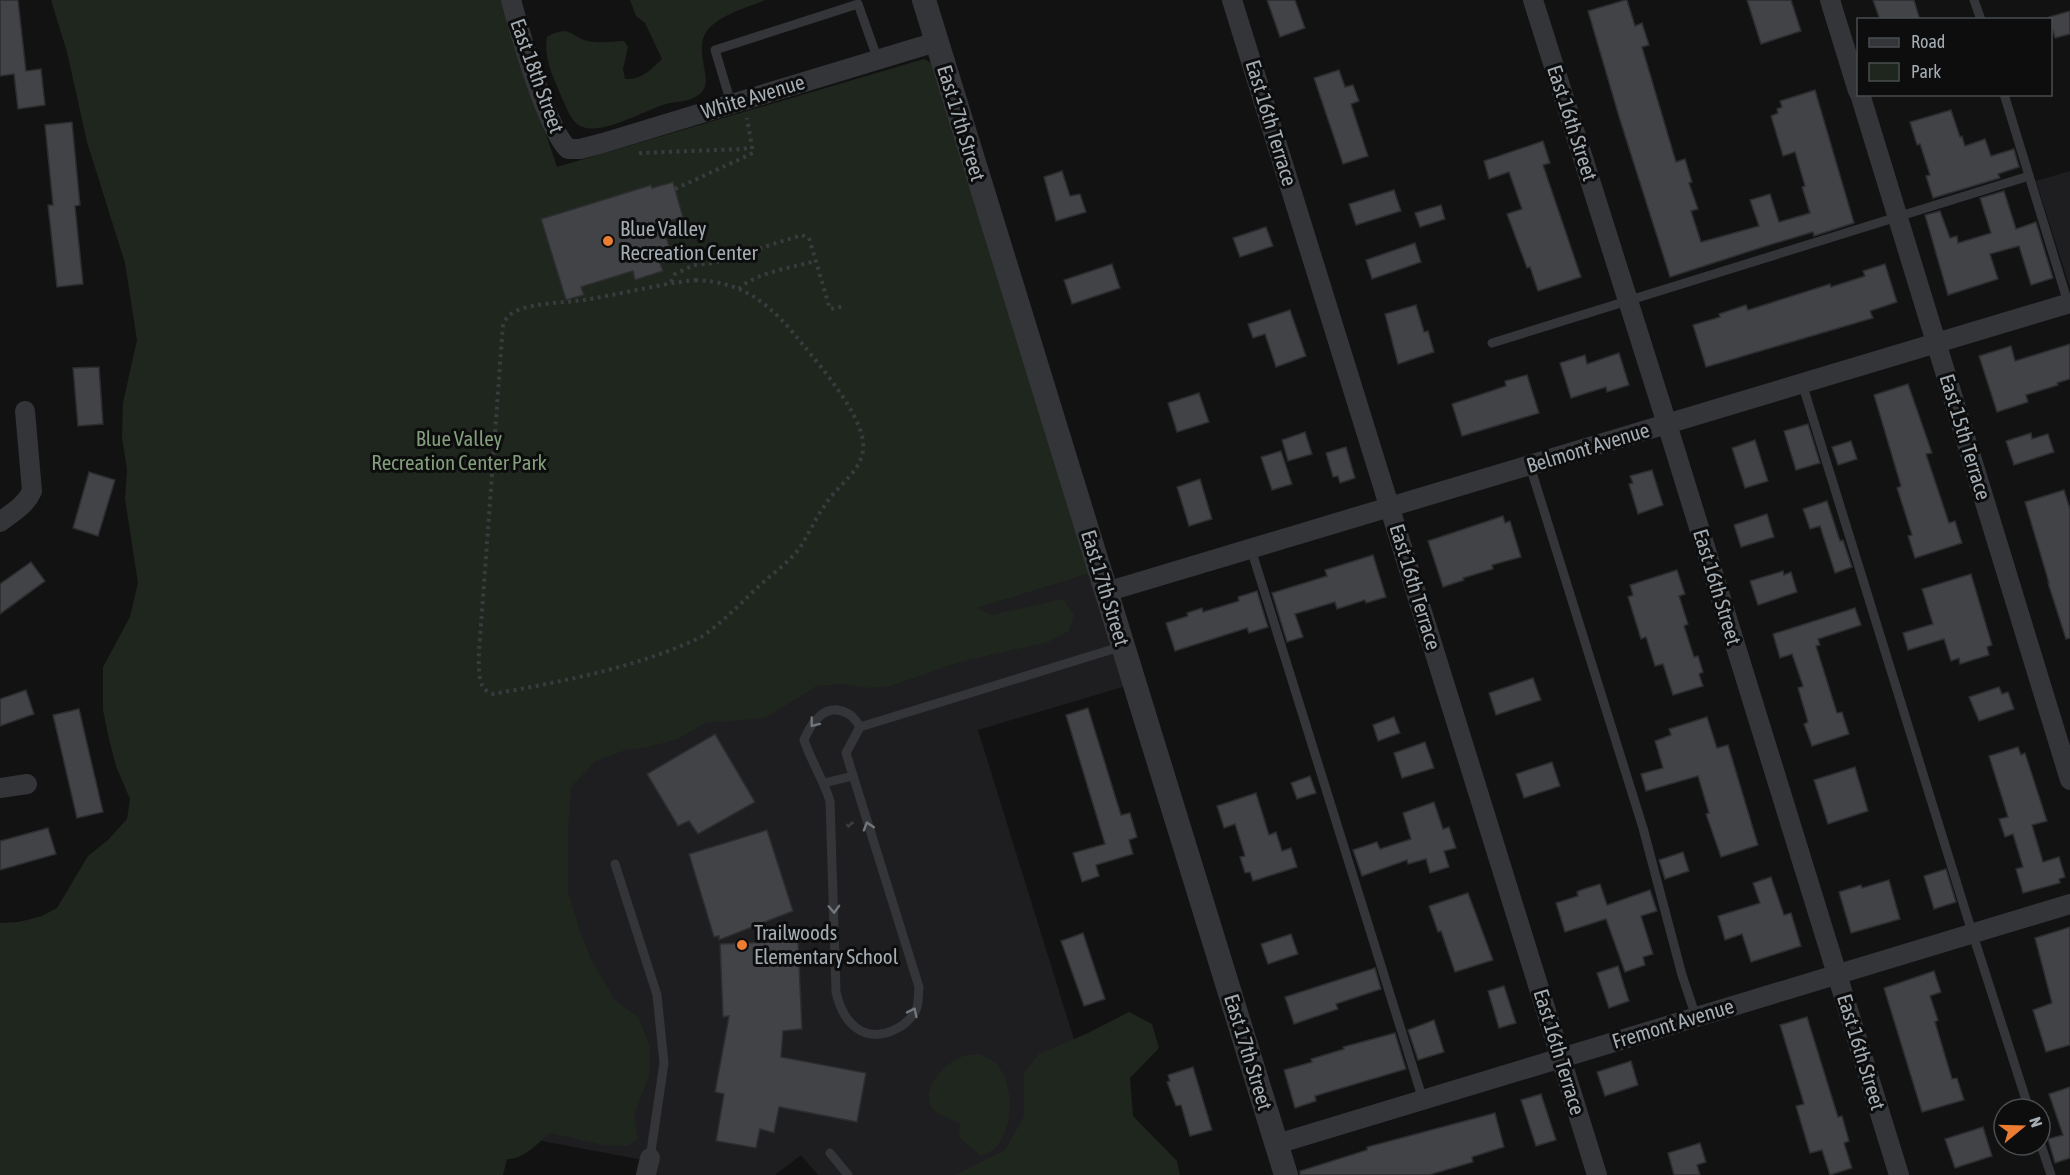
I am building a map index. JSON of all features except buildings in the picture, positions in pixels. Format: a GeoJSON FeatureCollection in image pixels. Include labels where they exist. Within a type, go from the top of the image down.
{"type":"FeatureCollection","features":[{"type":"Feature","properties":{"kind":"street","name":"East 18th Street"},"geometry":{"type":"LineString","coordinates":[[511,0],[545,105],[562,143],[568,149]]}},
{"type":"Feature","properties":{"kind":"street","name":"East 17th Street"},"geometry":{"type":"LineString","coordinates":[[924,0],[1286,1175]]}},
{"type":"Feature","properties":{"kind":"street","name":"East 16th Terrace"},"geometry":{"type":"LineString","coordinates":[[1232,0],[1597,1175]]}},
{"type":"Feature","properties":{"kind":"street","name":"East 16th Street"},"geometry":{"type":"LineString","coordinates":[[1533,0],[1667,424],[1899,1175]]}},
{"type":"Feature","properties":{"kind":"street","name":"East 15th Terrace"},"geometry":{"type":"LineString","coordinates":[[1830,0],[1857,87]]}},
{"type":"Feature","properties":{"kind":"street","name":"White Avenue"},"geometry":{"type":"LineString","coordinates":[[568,149],[580,149],[603,143],[936,42]]}},
{"type":"Feature","properties":{"kind":"street","name":"East 15th Terrace"},"geometry":{"type":"LineString","coordinates":[[1860,96],[2070,780]]}},
{"type":"Feature","properties":{"kind":"street","name":"Belmont Avenue"},"geometry":{"type":"LineString","coordinates":[[1106,592],[1937,342],[2070,305]]}},
{"type":"Feature","properties":{"kind":"street"},"geometry":{"type":"LineString","coordinates":[[0,522],[23,504],[32,491],[25,411]]}},
{"type":"Feature","properties":{"kind":"street"},"geometry":{"type":"LineString","coordinates":[[0,788],[27,784]]}},
{"type":"Feature","properties":{"kind":"street","name":"Fremont Avenue"},"geometry":{"type":"LineString","coordinates":[[1277,1144],[2070,904]]}},
{"type":"Feature","properties":{"kind":"lane"},"geometry":{"type":"LineString","coordinates":[[1974,0],[1980,18]]}},
{"type":"Feature","properties":{"kind":"lane"},"geometry":{"type":"LineString","coordinates":[[737,102],[715,50],[858,4],[878,60]]}},
{"type":"Feature","properties":{"kind":"lane"},"geometry":{"type":"LineString","coordinates":[[2005,96],[2070,305]]}},
{"type":"Feature","properties":{"kind":"lane"},"geometry":{"type":"LineString","coordinates":[[1492,343],[2029,176]]}},
{"type":"Feature","properties":{"kind":"lane"},"geometry":{"type":"LineString","coordinates":[[1802,383],[1972,934],[2025,1097]]}},
{"type":"Feature","properties":{"kind":"lane"},"geometry":{"type":"LineString","coordinates":[[1530,466],[1642,828],[1682,975],[1696,1017]]}},
{"type":"Feature","properties":{"kind":"lane"},"geometry":{"type":"LineString","coordinates":[[1251,549],[1424,1100]]}},
{"type":"Feature","properties":{"kind":"lane"},"geometry":{"type":"LineString","coordinates":[[860,727],[849,713],[836,710],[821,714],[810,724],[804,740],[830,801],[836,992],[839,1006],[851,1023],[868,1035],[885,1035],[906,1025],[917,1008],[919,987],[846,753],[860,727],[1123,646]]}},
{"type":"Feature","properties":{"kind":"lane"},"geometry":{"type":"LineString","coordinates":[[824,783],[853,776]]}},
{"type":"Feature","properties":{"kind":"lane"},"geometry":{"type":"LineString","coordinates":[[615,864],[657,995],[664,1063],[648,1166]]}},
{"type":"Feature","properties":{"kind":"lane"},"geometry":{"type":"LineString","coordinates":[[830,1152],[848,1175]]}},
{"type":"Feature","properties":{"kind":"lane"},"geometry":{"type":"LineString","coordinates":[[2045,1157],[2051,1175]]}},
{"type":"Feature","properties":{"kind":"path"},"geometry":{"type":"LineString","coordinates":[[675,189],[753,153],[751,134],[737,102]]}},
{"type":"Feature","properties":{"kind":"path"},"geometry":{"type":"LineString","coordinates":[[630,156],[640,153],[752,147]]}},
{"type":"Feature","properties":{"kind":"path"},"geometry":{"type":"LineString","coordinates":[[671,283],[675,274],[694,265],[713,263],[802,235],[809,238],[830,309],[845,306]]}},
{"type":"Feature","properties":{"kind":"path"},"geometry":{"type":"LineString","coordinates":[[739,289],[742,285],[762,276],[816,261]]}},
{"type":"Feature","properties":{"kind":"path"},"geometry":{"type":"LineString","coordinates":[[708,280],[739,289],[770,307],[821,368],[853,415],[863,444],[861,458],[855,471],[828,500],[799,548],[701,638],[590,675],[493,694],[486,691],[482,686],[480,675],[481,625],[503,324],[515,311],[528,307],[617,294],[671,283],[708,280]]}},
{"type":"Feature","properties":{"kind":"path"},"geometry":{"type":"LineString","coordinates":[[848,811],[849,822]]}},
{"type":"Feature","properties":{"kind":"shaded area"},"geometry":{"type":"Polygon","coordinates":[[[2070,171],[2070,288],[2036,181],[2070,171]]]}},
{"type":"Feature","properties":{"kind":"shaded area","name":"Trailwoods Elementary School"},"geometry":{"type":"Polygon","coordinates":[[[1091,573],[1126,686],[978,730],[1116,1175],[818,1175],[801,1155],[775,1175],[657,1175],[659,1163],[526,1138],[390,784],[1091,573]]]}},
{"type":"Feature","properties":{"kind":"green space","name":"Blue Valley Recreation Center Park"},"geometry":{"type":"Polygon","coordinates":[[[51,0],[501,0],[557,167],[924,59],[932,63],[1091,573],[977,608],[991,615],[1063,599],[1074,615],[1069,631],[1048,642],[960,662],[890,686],[869,688],[843,684],[817,686],[765,718],[705,723],[678,739],[649,747],[626,750],[596,761],[571,787],[568,892],[592,961],[615,1000],[639,1018],[650,1047],[649,1076],[634,1116],[638,1139],[628,1146],[603,1145],[550,1133],[524,1154],[507,1159],[503,1175],[0,1175],[0,923],[19,922],[42,916],[57,908],[88,856],[108,840],[127,819],[130,799],[116,766],[108,735],[103,710],[103,667],[130,617],[138,583],[125,499],[127,470],[122,437],[123,403],[137,340],[125,263],[87,142],[67,52],[51,0]]]}},
{"type":"Feature","properties":{"kind":"green space"},"geometry":{"type":"Polygon","coordinates":[[[630,0],[765,0],[726,16],[706,31],[702,51],[705,88],[696,97],[657,107],[613,125],[591,129],[583,127],[570,115],[553,76],[548,61],[547,37],[562,31],[587,41],[624,41],[628,47],[623,69],[625,79],[641,76],[662,59],[645,23],[636,16],[630,0]]]}},
{"type":"Feature","properties":{"kind":"green space"},"geometry":{"type":"Polygon","coordinates":[[[1129,1012],[1152,1024],[1159,1048],[1130,1078],[1133,1116],[1177,1161],[1180,1175],[955,1175],[1005,1150],[1024,1116],[1024,1073],[1039,1054],[1129,1012]]]}},
{"type":"Feature","properties":{"kind":"green space"},"geometry":{"type":"Polygon","coordinates":[[[980,1054],[998,1065],[1007,1086],[1010,1107],[1007,1128],[1003,1137],[995,1148],[981,1156],[959,1137],[960,1124],[935,1111],[929,1101],[932,1085],[948,1065],[963,1056],[980,1054]]]}},
{"type":"Feature","properties":{"kind":"place","name":"Blue Valley Recreation Center"},"geometry":{"type":"Point","coordinates":[608,241]}},
{"type":"Feature","properties":{"kind":"place","name":"Trailwoods Elementary School"},"geometry":{"type":"Point","coordinates":[742,945]}}]}
